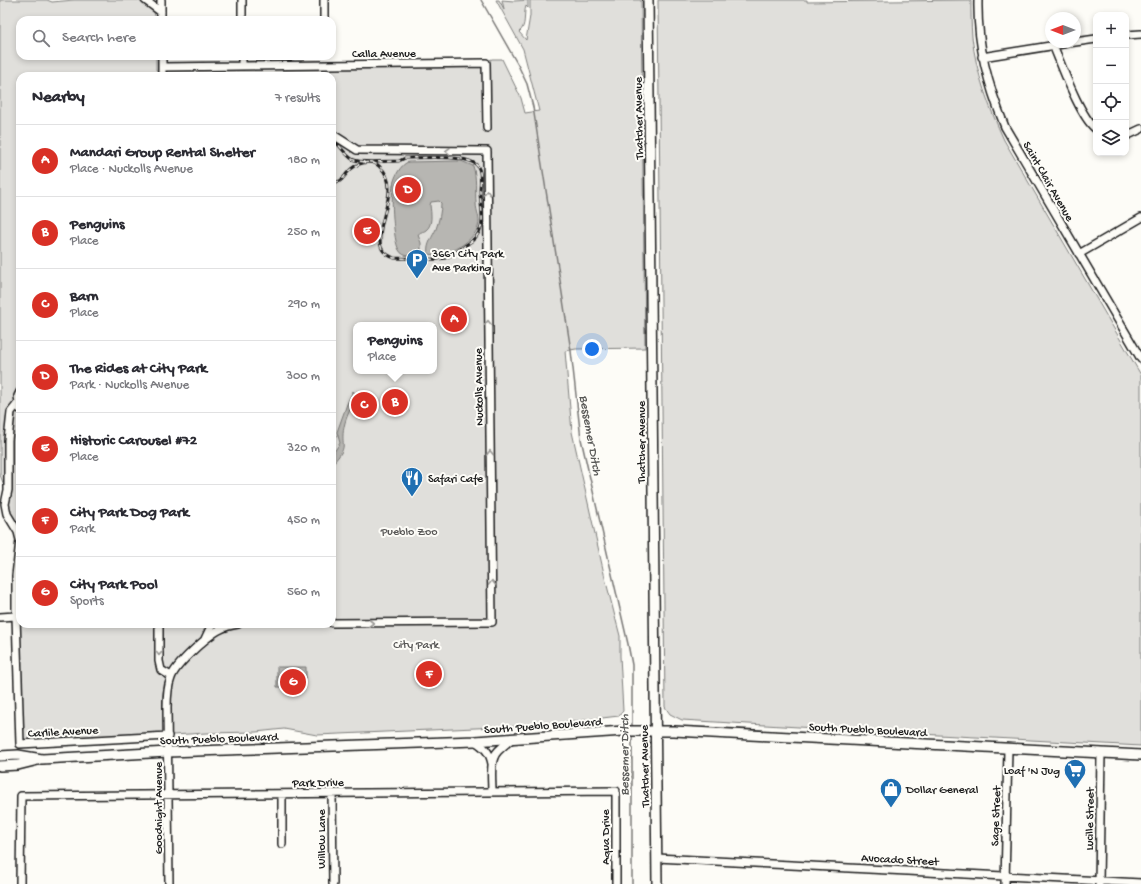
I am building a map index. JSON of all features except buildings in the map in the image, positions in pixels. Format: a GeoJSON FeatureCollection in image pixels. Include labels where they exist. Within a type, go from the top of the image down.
{"type":"FeatureCollection","features":[{"type":"Feature","properties":{"kind":"main road","name":"Thatcher Avenue"},"geometry":{"type":"LineString","coordinates":[[648,0],[657,884]]}},
{"type":"Feature","properties":{"kind":"main road","name":"South Pueblo Boulevard"},"geometry":{"type":"LineString","coordinates":[[0,766],[18,765],[42,759],[168,752],[475,741],[624,731],[656,731],[1141,755]]}},
{"type":"Feature","properties":{"kind":"main road","name":"South Pueblo Boulevard"},"geometry":{"type":"LineString","coordinates":[[0,756],[18,755],[42,759]]}},
{"type":"Feature","properties":{"kind":"street"},"geometry":{"type":"LineString","coordinates":[[145,0],[161,12]]}},
{"type":"Feature","properties":{"kind":"street"},"geometry":{"type":"LineString","coordinates":[[161,0],[161,16]]}},
{"type":"Feature","properties":{"kind":"street"},"geometry":{"type":"LineString","coordinates":[[242,0],[242,16]]}},
{"type":"Feature","properties":{"kind":"street"},"geometry":{"type":"LineString","coordinates":[[324,0],[324,16]]}},
{"type":"Feature","properties":{"kind":"street","name":"Saint Clair Avenue"},"geometry":{"type":"LineString","coordinates":[[978,0],[979,32],[982,57],[995,102],[1005,127],[1141,360]]}},
{"type":"Feature","properties":{"kind":"street"},"geometry":{"type":"LineString","coordinates":[[1129,35],[1141,34]]}},
{"type":"Feature","properties":{"kind":"street"},"geometry":{"type":"LineString","coordinates":[[1081,41],[1093,39]]}},
{"type":"Feature","properties":{"kind":"street"},"geometry":{"type":"LineString","coordinates":[[982,57],[1045,47]]}},
{"type":"Feature","properties":{"kind":"street"},"geometry":{"type":"LineString","coordinates":[[1054,48],[1084,114],[1093,127]]}},
{"type":"Feature","properties":{"kind":"street"},"geometry":{"type":"LineString","coordinates":[[162,60],[162,72]]}},
{"type":"Feature","properties":{"kind":"street"},"geometry":{"type":"LineString","coordinates":[[242,60],[242,66]]}},
{"type":"Feature","properties":{"kind":"street","name":"Calla Avenue"},"geometry":{"type":"LineString","coordinates":[[162,67],[486,63],[488,128]]}},
{"type":"Feature","properties":{"kind":"street"},"geometry":{"type":"LineString","coordinates":[[1129,135],[1141,129]]}},
{"type":"Feature","properties":{"kind":"street","name":"Nuckolls Avenue"},"geometry":{"type":"LineString","coordinates":[[336,137],[357,150],[487,151],[492,622],[336,623]]}},
{"type":"Feature","properties":{"kind":"street"},"geometry":{"type":"LineString","coordinates":[[1079,254],[1141,218]]}},
{"type":"Feature","properties":{"kind":"street","name":"Carlile Avenue"},"geometry":{"type":"LineString","coordinates":[[16,408],[11,412],[8,440],[8,490],[5,504],[7,514],[16,529]]}},
{"type":"Feature","properties":{"kind":"street","name":"Carlile Avenue"},"geometry":{"type":"LineString","coordinates":[[16,576],[16,616]]}},
{"type":"Feature","properties":{"kind":"street"},"geometry":{"type":"LineString","coordinates":[[0,617],[16,616]]}},
{"type":"Feature","properties":{"kind":"street","name":"Carlile Avenue"},"geometry":{"type":"LineString","coordinates":[[16,628],[20,744],[168,736]]}},
{"type":"Feature","properties":{"kind":"street"},"geometry":{"type":"LineString","coordinates":[[159,628],[159,661],[161,670],[171,676],[182,662],[204,641],[224,628]]}},
{"type":"Feature","properties":{"kind":"street"},"geometry":{"type":"LineString","coordinates":[[204,641],[210,628]]}},
{"type":"Feature","properties":{"kind":"street","name":"Goodnight Avenue"},"geometry":{"type":"LineString","coordinates":[[169,884],[168,689],[171,676]]}},
{"type":"Feature","properties":{"kind":"street"},"geometry":{"type":"LineString","coordinates":[[492,791],[493,764],[498,751],[513,738]]}},
{"type":"Feature","properties":{"kind":"street"},"geometry":{"type":"LineString","coordinates":[[475,741],[489,754],[493,764]]}},
{"type":"Feature","properties":{"kind":"street","name":"Sage Street"},"geometry":{"type":"LineString","coordinates":[[1005,884],[1008,749]]}},
{"type":"Feature","properties":{"kind":"street","name":"Lucille Street"},"geometry":{"type":"LineString","coordinates":[[1099,883],[1101,753]]}},
{"type":"Feature","properties":{"kind":"street","name":"Park Drive"},"geometry":{"type":"LineString","coordinates":[[20,884],[21,796],[616,791]]}},
{"type":"Feature","properties":{"kind":"street","name":"Aqua Drive"},"geometry":{"type":"LineString","coordinates":[[616,791],[616,884]]}},
{"type":"Feature","properties":{"kind":"street"},"geometry":{"type":"LineString","coordinates":[[282,794],[282,844]]}},
{"type":"Feature","properties":{"kind":"street","name":"Willow Lane"},"geometry":{"type":"LineString","coordinates":[[332,794],[333,884]]}},
{"type":"Feature","properties":{"kind":"street","name":"Avocado Street"},"geometry":{"type":"LineString","coordinates":[[657,858],[1005,876],[1099,883],[1141,883]]}},
{"type":"Feature","properties":{"kind":"green space","name":"City Park"},"geometry":{"type":"Polygon","coordinates":[[[0,0],[47,0],[52,2],[74,0],[139,0],[154,12],[155,16],[16,16],[16,60],[156,60],[156,70],[477,66],[492,59],[502,59],[521,98],[525,113],[539,111],[523,49],[496,0],[499,0],[504,9],[502,0],[528,0],[528,8],[526,6],[525,9],[524,24],[519,32],[526,40],[530,16],[530,0],[641,0],[645,348],[576,349],[565,351],[572,432],[605,578],[620,636],[623,711],[619,716],[543,725],[317,735],[284,729],[256,732],[206,733],[20,744],[16,628],[336,628],[336,72],[16,72],[16,532],[7,514],[7,493],[0,475],[0,0]]]}},
{"type":"Feature","properties":{"kind":"green space"},"geometry":{"type":"Polygon","coordinates":[[[658,0],[807,0],[807,2],[971,0],[972,37],[980,77],[988,102],[1004,140],[1141,375],[1141,746],[682,720],[670,714],[665,707],[658,0]]]}},
{"type":"Feature","properties":{"kind":"shaded area"},"geometry":{"type":"Polygon","coordinates":[[[461,161],[473,166],[474,171],[476,206],[479,221],[475,233],[457,249],[441,255],[428,253],[428,247],[440,216],[441,206],[439,201],[431,202],[430,225],[426,230],[418,235],[421,243],[421,253],[406,256],[401,253],[395,237],[392,199],[393,185],[398,172],[402,166],[408,162],[461,161]]]}},
{"type":"Feature","properties":{"kind":"shaded area"},"geometry":{"type":"Polygon","coordinates":[[[353,391],[358,396],[345,423],[343,449],[336,460],[336,449],[340,443],[337,432],[353,391]]]}},
{"type":"Feature","properties":{"kind":"shaded area"},"geometry":{"type":"Polygon","coordinates":[[[277,667],[306,667],[306,678],[287,678],[287,687],[277,687],[277,667]]]}},
{"type":"Feature","properties":{"kind":"waterway","name":"Bessemer Ditch"},"geometry":{"type":"LineString","coordinates":[[481,0],[518,65],[527,84],[533,107],[571,351],[581,439],[632,665],[632,728]]}},
{"type":"Feature","properties":{"kind":"waterway","name":"Bessemer Ditch"},"geometry":{"type":"LineString","coordinates":[[632,734],[632,884]]}},
{"type":"Feature","properties":{"kind":"railway"},"geometry":{"type":"LineString","coordinates":[[336,143],[349,157],[356,161],[374,162],[399,161],[405,158],[441,158],[468,160],[474,163],[477,165],[480,172],[481,227],[471,242],[445,258],[394,258],[384,251],[380,243],[380,231],[389,192],[389,183],[386,174],[379,166],[371,162],[367,162],[359,164],[351,169],[343,179],[336,182]]}},
{"type":"Feature","properties":{"kind":"place","name":"The Rides at City Park"},"geometry":{"type":"Point","coordinates":[408,190]}},
{"type":"Feature","properties":{"kind":"place","name":"Historic Carousel #72"},"geometry":{"type":"Point","coordinates":[367,231]}},
{"type":"Feature","properties":{"kind":"place","name":"3661 City Park Ave Parking"},"geometry":{"type":"Point","coordinates":[417,280]}},
{"type":"Feature","properties":{"kind":"place","name":"Mandari Group Rental Shelter"},"geometry":{"type":"Point","coordinates":[454,319]}},
{"type":"Feature","properties":{"kind":"place","name":"Penguins"},"geometry":{"type":"Point","coordinates":[395,402]}},
{"type":"Feature","properties":{"kind":"place","name":"Barn"},"geometry":{"type":"Point","coordinates":[364,405]}},
{"type":"Feature","properties":{"kind":"place","name":"Safari Cafe"},"geometry":{"type":"Point","coordinates":[412,498]}},
{"type":"Feature","properties":{"kind":"place","name":"City Park Dog Park"},"geometry":{"type":"Point","coordinates":[429,674]}},
{"type":"Feature","properties":{"kind":"place","name":"City Park Pool"},"geometry":{"type":"Point","coordinates":[293,682]}},
{"type":"Feature","properties":{"kind":"place","name":"Loaf 'N Jug"},"geometry":{"type":"Point","coordinates":[1075,790]}},
{"type":"Feature","properties":{"kind":"place","name":"Dollar General"},"geometry":{"type":"Point","coordinates":[891,808]}},
{"type":"Feature","properties":{"kind":"park label","name":"Pueblo Zoo"},"geometry":{"type":"Point","coordinates":[409,531]}}]}
